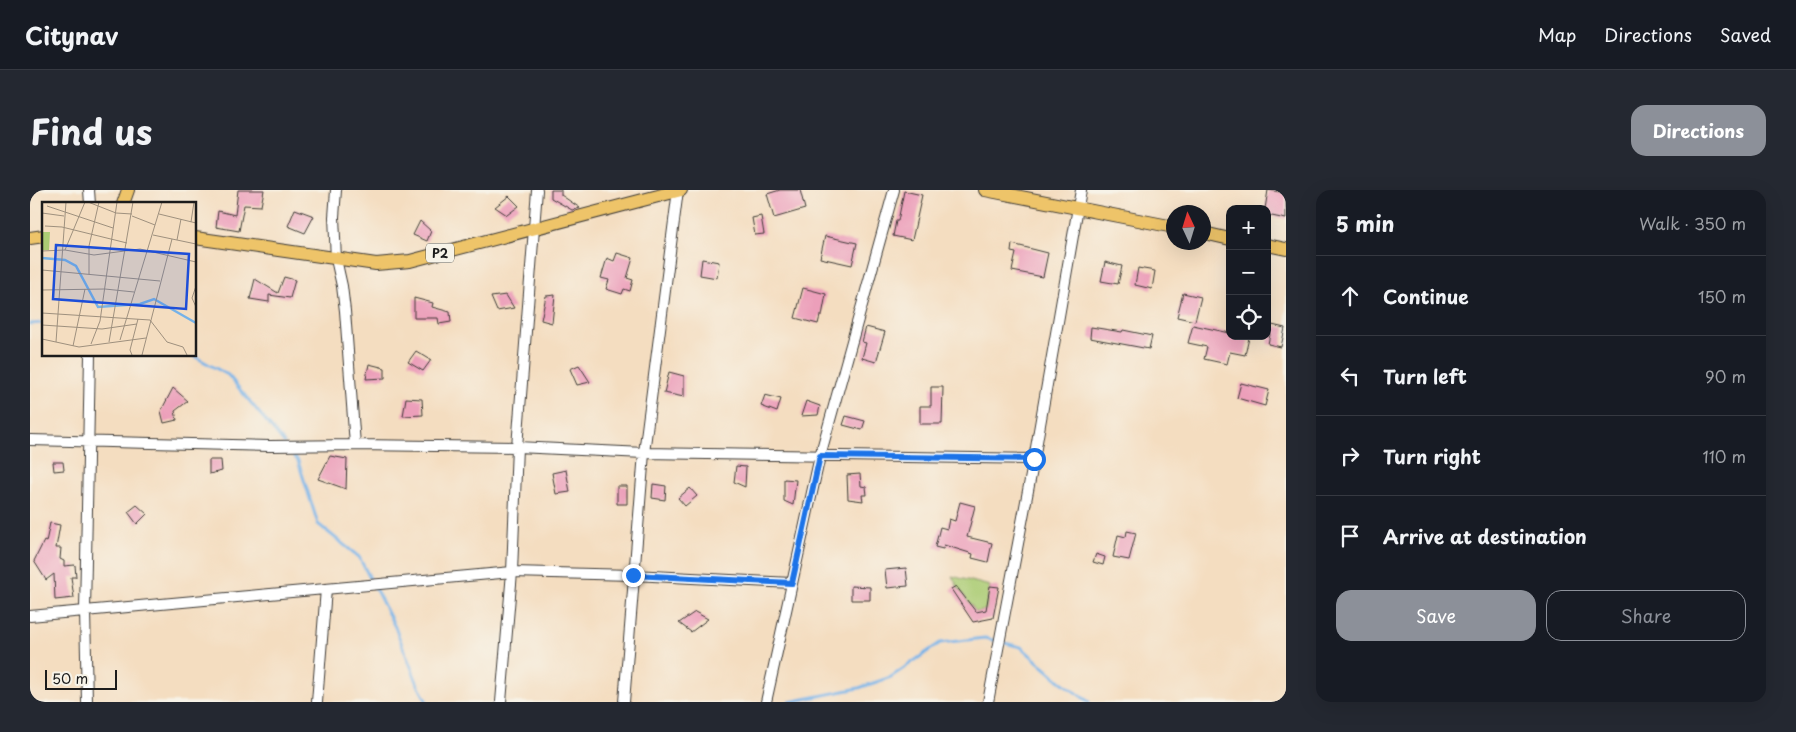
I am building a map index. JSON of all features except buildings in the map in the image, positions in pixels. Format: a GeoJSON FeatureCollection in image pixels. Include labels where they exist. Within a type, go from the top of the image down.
{"type":"FeatureCollection","features":[{"type":"Feature","properties":{"kind":"main road"},"geometry":{"type":"LineString","coordinates":[[124,202],[128,190]]}},
{"type":"Feature","properties":{"kind":"main road","name":"P2"},"geometry":{"type":"LineString","coordinates":[[196,238],[376,264],[401,262],[534,230],[679,190]]}},
{"type":"Feature","properties":{"kind":"main road"},"geometry":{"type":"LineString","coordinates":[[984,190],[1166,225]]}},
{"type":"Feature","properties":{"kind":"main road"},"geometry":{"type":"LineString","coordinates":[[1211,234],[1226,237]]}},
{"type":"Feature","properties":{"kind":"main road"},"geometry":{"type":"LineString","coordinates":[[1271,246],[1286,249]]}},
{"type":"Feature","properties":{"kind":"street"},"geometry":{"type":"LineString","coordinates":[[336,190],[334,217],[336,259],[346,311],[355,444]]}},
{"type":"Feature","properties":{"kind":"street"},"geometry":{"type":"LineString","coordinates":[[501,702],[512,572],[517,447],[537,190]]}},
{"type":"Feature","properties":{"kind":"street"},"geometry":{"type":"LineString","coordinates":[[624,702],[644,453],[679,190]]}},
{"type":"Feature","properties":{"kind":"street"},"geometry":{"type":"LineString","coordinates":[[767,702],[820,456],[894,190]]}},
{"type":"Feature","properties":{"kind":"street"},"geometry":{"type":"LineString","coordinates":[[988,702],[1034,459],[1081,190]]}},
{"type":"Feature","properties":{"kind":"street"},"geometry":{"type":"LineString","coordinates":[[87,702],[85,611],[90,356]]}},
{"type":"Feature","properties":{"kind":"street"},"geometry":{"type":"LineString","coordinates":[[30,440],[270,446],[355,444],[517,447],[644,453],[1034,459]]}},
{"type":"Feature","properties":{"kind":"street"},"geometry":{"type":"LineString","coordinates":[[30,616],[512,572],[633,575],[792,583]]}},
{"type":"Feature","properties":{"kind":"street"},"geometry":{"type":"LineString","coordinates":[[316,702],[326,589]]}},
{"type":"Feature","properties":{"kind":"green space"},"geometry":{"type":"Polygon","coordinates":[[[952,576],[990,586],[986,610],[976,612],[952,576]]]}},
{"type":"Feature","properties":{"kind":"waterway"},"geometry":{"type":"LineString","coordinates":[[30,324],[42,323]]}},
{"type":"Feature","properties":{"kind":"waterway"},"geometry":{"type":"LineString","coordinates":[[194,356],[228,375],[284,443]]}},
{"type":"Feature","properties":{"kind":"waterway"},"geometry":{"type":"LineString","coordinates":[[288,448],[298,461],[318,524],[359,557],[395,627],[427,702]]}},
{"type":"Feature","properties":{"kind":"waterway"},"geometry":{"type":"LineString","coordinates":[[789,702],[859,688],[891,677],[940,643],[985,638],[1021,647],[1060,681],[1089,702]]}},
{"type":"Feature","properties":{"kind":"route"},"geometry":{"type":"LineString","coordinates":[[633,575],[792,583],[820,456],[1034,459]]}}]}
